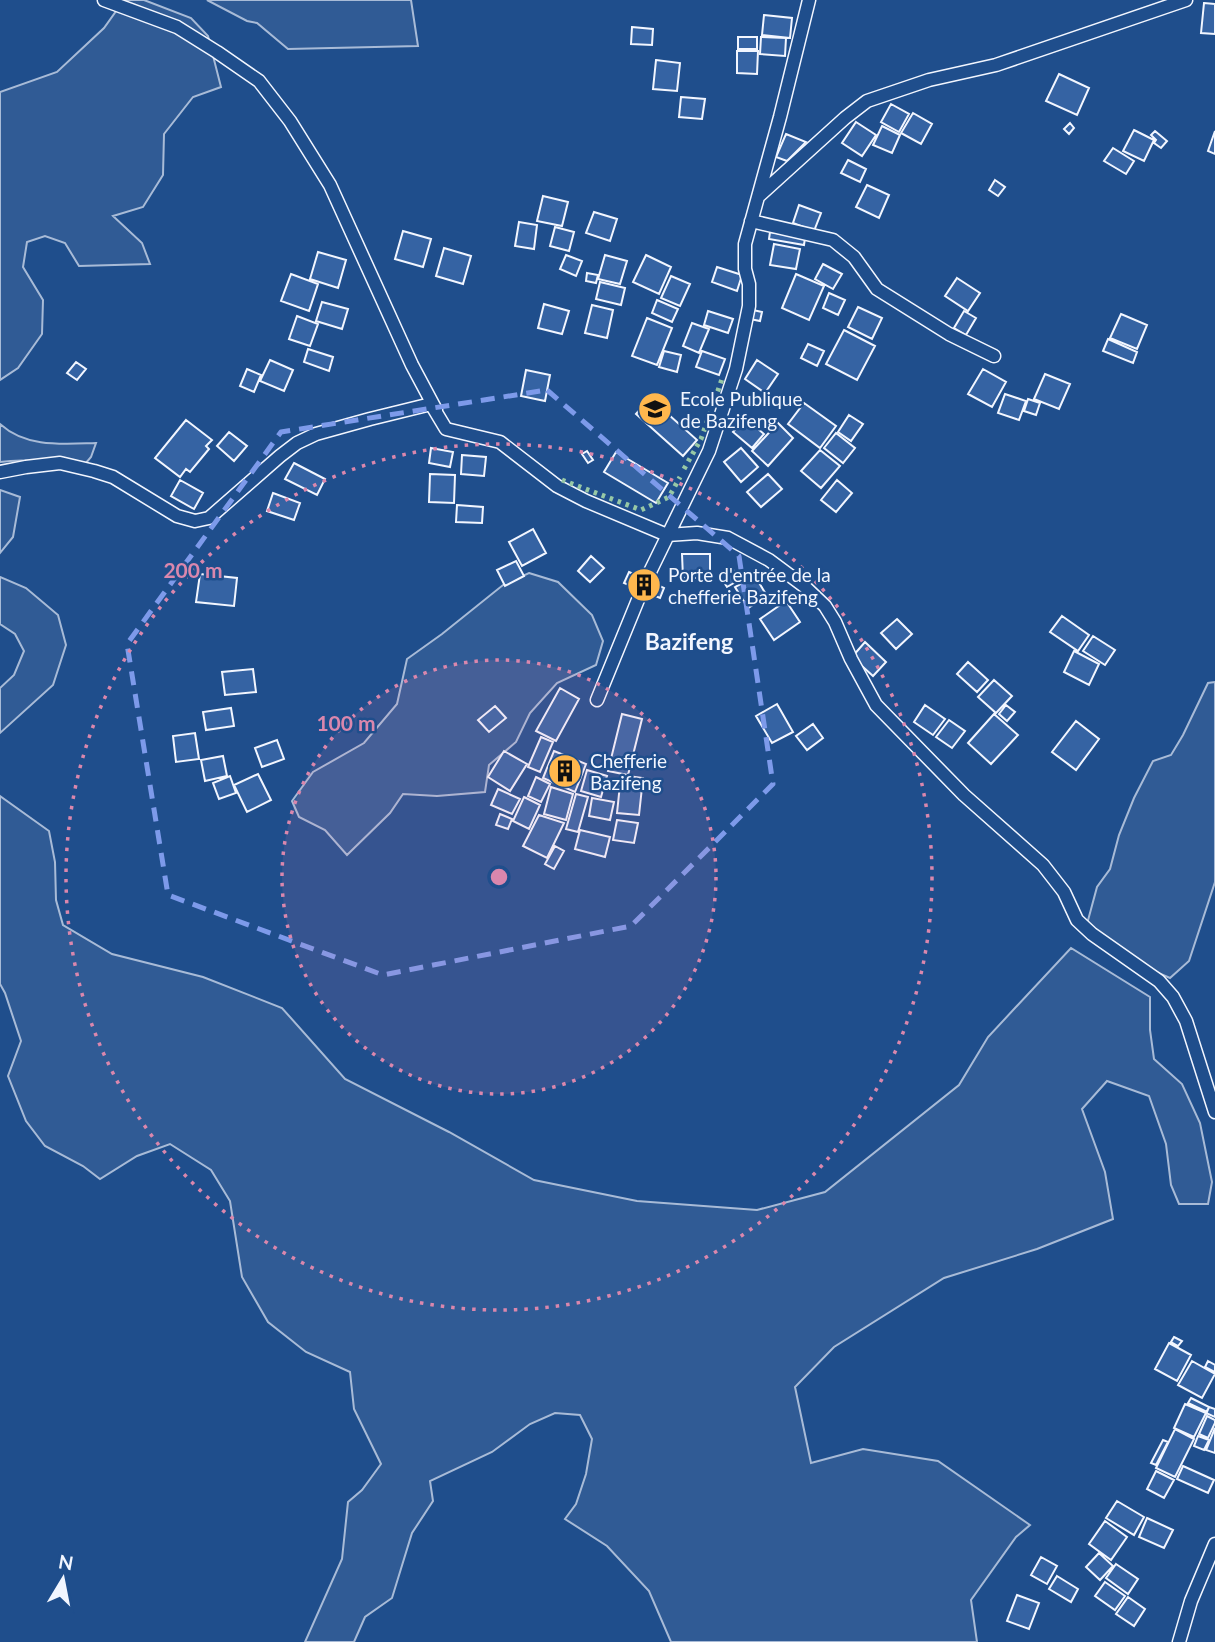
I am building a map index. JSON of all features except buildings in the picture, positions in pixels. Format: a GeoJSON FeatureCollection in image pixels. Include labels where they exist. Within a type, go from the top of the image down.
{"type":"FeatureCollection","features":[{"type":"Feature","properties":{"kind":"street"},"geometry":{"type":"LineString","coordinates":[[104,0],[177,27],[216,52],[258,81],[290,121],[330,185],[412,365],[446,429]]}},
{"type":"Feature","properties":{"kind":"street"},"geometry":{"type":"LineString","coordinates":[[597,700],[644,585],[709,451],[736,369],[749,306],[745,244],[760,195],[808,0]]}},
{"type":"Feature","properties":{"kind":"street"},"geometry":{"type":"LineString","coordinates":[[760,195],[867,101],[929,80],[996,65],[1186,0]]}},
{"type":"Feature","properties":{"kind":"street"},"geometry":{"type":"LineString","coordinates":[[751,221],[833,240],[854,257],[877,289],[949,334],[994,356]]}},
{"type":"Feature","properties":{"kind":"street"},"geometry":{"type":"LineString","coordinates":[[0,472],[60,463],[94,471],[113,477],[177,516],[195,521],[209,518],[297,443],[316,434],[431,404],[446,429],[500,442],[557,486],[586,501],[667,535],[697,533],[727,538],[769,561],[804,586],[825,606],[876,705],[964,794],[1043,865],[1064,892],[1077,920],[1159,981],[1173,997],[1186,1021],[1215,1112]]}},
{"type":"Feature","properties":{"kind":"street"},"geometry":{"type":"LineString","coordinates":[[1179,1642],[1191,1601],[1215,1544]]}},
{"type":"Feature","properties":{"kind":"highlighted area"},"geometry":{"type":"Polygon","coordinates":[[[547,390],[739,556],[773,784],[631,926],[383,975],[168,895],[127,644],[281,432],[547,390]]]}},
{"type":"Feature","properties":{"kind":"shaded area"},"geometry":{"type":"Polygon","coordinates":[[[124,0],[144,0],[191,18],[208,36],[221,87],[193,97],[164,134],[163,175],[143,207],[113,216],[142,243],[150,264],[79,266],[65,243],[45,236],[27,242],[23,267],[43,300],[42,334],[18,368],[0,380],[0,92],[57,72],[104,28],[124,0]]]}},
{"type":"Feature","properties":{"kind":"shaded area"},"geometry":{"type":"Polygon","coordinates":[[[207,0],[411,0],[418,46],[288,49],[257,23],[247,21],[207,0]]]}},
{"type":"Feature","properties":{"kind":"shaded area"},"geometry":{"type":"Polygon","coordinates":[[[0,424],[10,432],[33,441],[58,444],[96,443],[91,457],[80,470],[40,461],[0,462],[0,424]]]}},
{"type":"Feature","properties":{"kind":"shaded area"},"geometry":{"type":"Polygon","coordinates":[[[0,490],[20,497],[13,537],[0,553],[0,490]]]}},
{"type":"Feature","properties":{"kind":"shaded area"},"geometry":{"type":"Polygon","coordinates":[[[529,573],[558,582],[592,615],[603,641],[596,665],[557,683],[530,713],[516,742],[489,765],[485,792],[437,796],[403,794],[390,813],[347,855],[325,830],[299,817],[292,801],[313,772],[364,743],[397,704],[407,659],[503,585],[529,573]]]}},
{"type":"Feature","properties":{"kind":"shaded area"},"geometry":{"type":"Polygon","coordinates":[[[0,577],[26,588],[58,615],[66,645],[53,685],[0,733],[0,688],[14,675],[24,651],[15,634],[0,624],[0,577]]]}},
{"type":"Feature","properties":{"kind":"shaded area"},"geometry":{"type":"Polygon","coordinates":[[[1215,682],[1215,882],[1189,961],[1170,978],[1147,968],[1087,924],[1097,887],[1110,869],[1119,835],[1153,761],[1171,755],[1208,683],[1215,682]]]}},
{"type":"Feature","properties":{"kind":"shaded area"},"geometry":{"type":"Polygon","coordinates":[[[0,796],[49,831],[55,862],[56,900],[63,925],[112,954],[203,977],[282,1008],[345,1079],[449,1132],[534,1180],[637,1201],[757,1210],[825,1192],[959,1085],[988,1037],[1071,948],[1150,997],[1150,1030],[1154,1059],[1182,1084],[1200,1123],[1212,1182],[1208,1204],[1179,1204],[1171,1185],[1166,1144],[1149,1096],[1107,1081],[1082,1109],[1105,1172],[1113,1219],[1037,1249],[944,1278],[834,1347],[795,1387],[811,1463],[863,1449],[938,1461],[1030,1525],[1016,1537],[971,1600],[977,1642],[671,1642],[649,1591],[607,1546],[565,1519],[576,1504],[586,1474],[592,1439],[580,1415],[555,1413],[530,1424],[492,1452],[430,1481],[433,1501],[412,1533],[392,1598],[365,1617],[354,1642],[305,1642],[342,1559],[348,1502],[362,1490],[381,1464],[354,1409],[350,1372],[306,1352],[268,1322],[242,1277],[230,1201],[211,1170],[170,1144],[137,1156],[100,1179],[83,1166],[45,1146],[26,1121],[8,1076],[21,1041],[0,984],[0,796]]]}},
{"type":"Feature","properties":{"kind":"hedge"},"geometry":{"type":"LineString","coordinates":[[684,469],[701,439],[722,379]]}},
{"type":"Feature","properties":{"kind":"hedge"},"geometry":{"type":"LineString","coordinates":[[562,480],[641,510],[669,497],[680,477]]}},
{"type":"Feature","properties":{"kind":"place","name":"Ecole Publique de Bazifeng"},"geometry":{"type":"Point","coordinates":[655,409]}},
{"type":"Feature","properties":{"kind":"place","name":"Porte d'entrée de la chefferie Bazifeng"},"geometry":{"type":"Point","coordinates":[644,585]}},
{"type":"Feature","properties":{"kind":"place","name":"Chefferie Bazifeng"},"geometry":{"type":"Point","coordinates":[565,771]}},
{"type":"Feature","properties":{"kind":"district","name":"Bazifeng"},"geometry":{"type":"Point","coordinates":[689,641]}}]}
